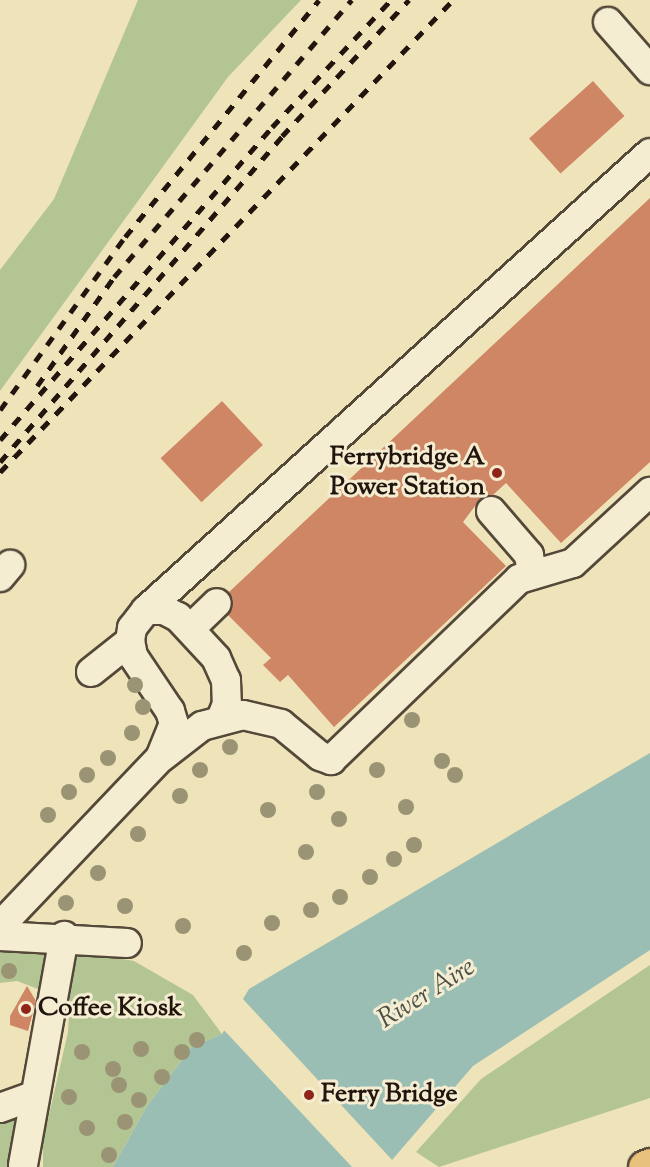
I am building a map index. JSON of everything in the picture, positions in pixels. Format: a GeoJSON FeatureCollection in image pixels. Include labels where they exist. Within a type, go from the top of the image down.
{"type":"FeatureCollection","features":[{"type":"Feature","properties":{"kind":"main road"},"geometry":{"type":"LineString","coordinates":[[645,1167],[650,1165]]}},
{"type":"Feature","properties":{"kind":"street"},"geometry":{"type":"LineString","coordinates":[[608,22],[650,70]]}},
{"type":"Feature","properties":{"kind":"street"},"geometry":{"type":"LineString","coordinates":[[160,758],[174,724],[166,703],[133,656],[130,641],[132,628],[146,610],[650,153]]}},
{"type":"Feature","properties":{"kind":"street"},"geometry":{"type":"LineString","coordinates":[[166,703],[190,706],[214,722],[262,716],[296,733],[320,756],[331,760],[519,579],[573,563],[650,492]]}},
{"type":"Feature","properties":{"kind":"street"},"geometry":{"type":"LineString","coordinates":[[490,511],[529,555],[532,575]]}},
{"type":"Feature","properties":{"kind":"street"},"geometry":{"type":"LineString","coordinates":[[190,629],[217,603]]}},
{"type":"Feature","properties":{"kind":"street"},"geometry":{"type":"LineString","coordinates":[[0,926],[160,758],[214,722],[227,704],[226,680],[216,658],[190,629],[164,610],[146,610]]}},
{"type":"Feature","properties":{"kind":"street"},"geometry":{"type":"LineString","coordinates":[[91,672],[130,641]]}},
{"type":"Feature","properties":{"kind":"street"},"geometry":{"type":"LineString","coordinates":[[0,936],[64,936],[127,943]]}},
{"type":"Feature","properties":{"kind":"street"},"geometry":{"type":"LineString","coordinates":[[23,1165],[64,936]]}},
{"type":"Feature","properties":{"kind":"street"},"geometry":{"type":"LineString","coordinates":[[0,1108],[35,1095]]}},
{"type":"Feature","properties":{"kind":"green space"},"geometry":{"type":"Polygon","coordinates":[[[138,0],[301,0],[228,77],[0,391],[0,270],[54,199],[138,0]]]}},
{"type":"Feature","properties":{"kind":"green space"},"geometry":{"type":"Polygon","coordinates":[[[36,949],[50,956],[46,992],[17,981],[0,983],[0,951],[36,949]]]}},
{"type":"Feature","properties":{"kind":"green space"},"geometry":{"type":"Polygon","coordinates":[[[84,952],[134,961],[193,995],[222,1034],[192,1047],[147,1106],[113,1167],[43,1167],[43,1141],[68,1032],[72,962],[84,952]]]}},
{"type":"Feature","properties":{"kind":"green space"},"geometry":{"type":"Polygon","coordinates":[[[650,965],[650,1098],[439,1167],[416,1152],[481,1079],[650,965]]]}},
{"type":"Feature","properties":{"kind":"green space"},"geometry":{"type":"Polygon","coordinates":[[[18,1112],[13,1167],[0,1167],[0,1120],[18,1112]]]}},
{"type":"Feature","properties":{"kind":"water","name":"River Aire"},"geometry":{"type":"Polygon","coordinates":[[[650,753],[650,950],[473,1066],[386,1167],[113,1167],[147,1106],[192,1047],[222,1034],[249,989],[650,753]]]}},
{"type":"Feature","properties":{"kind":"pier","name":"Ferry Bridge"},"geometry":{"type":"Polygon","coordinates":[[[241,997],[394,1162],[389,1167],[352,1167],[222,1028],[241,997]]]}},
{"type":"Feature","properties":{"kind":"building"},"geometry":{"type":"Polygon","coordinates":[[[593,81],[624,116],[561,173],[529,139],[593,81]]]}},
{"type":"Feature","properties":{"kind":"building","name":"Ferrybridge A Power Station"},"geometry":{"type":"Polygon","coordinates":[[[650,198],[650,462],[561,543],[506,483],[493,495],[481,498],[463,522],[506,566],[334,727],[288,675],[280,682],[263,665],[271,658],[228,615],[233,600],[229,592],[650,198]]]}},
{"type":"Feature","properties":{"kind":"building"},"geometry":{"type":"Polygon","coordinates":[[[222,401],[263,445],[201,502],[161,458],[222,401]]]}},
{"type":"Feature","properties":{"kind":"building","name":"Coffee Kiosk"},"geometry":{"type":"Polygon","coordinates":[[[27,986],[36,1001],[28,1031],[10,1025],[10,1016],[27,986]]]}},
{"type":"Feature","properties":{"kind":"railway"},"geometry":{"type":"LineString","coordinates":[[0,410],[125,237],[319,0]]}},
{"type":"Feature","properties":{"kind":"railway"},"geometry":{"type":"LineString","coordinates":[[37,386],[114,277],[351,0]]}},
{"type":"Feature","properties":{"kind":"railway"},"geometry":{"type":"LineString","coordinates":[[0,440],[272,127],[391,0]]}},
{"type":"Feature","properties":{"kind":"railway"},"geometry":{"type":"LineString","coordinates":[[0,462],[282,136],[409,0]]}},
{"type":"Feature","properties":{"kind":"railway"},"geometry":{"type":"LineString","coordinates":[[0,472],[453,0]]}},
{"type":"Feature","properties":{"kind":"place","name":"Ferrybridge A Power Station"},"geometry":{"type":"Point","coordinates":[497,473]}},
{"type":"Feature","properties":{"kind":"place","name":"Coffee Kiosk"},"geometry":{"type":"Point","coordinates":[26,1009]}},
{"type":"Feature","properties":{"kind":"place","name":"Ferry Bridge"},"geometry":{"type":"Point","coordinates":[309,1095]}}]}
